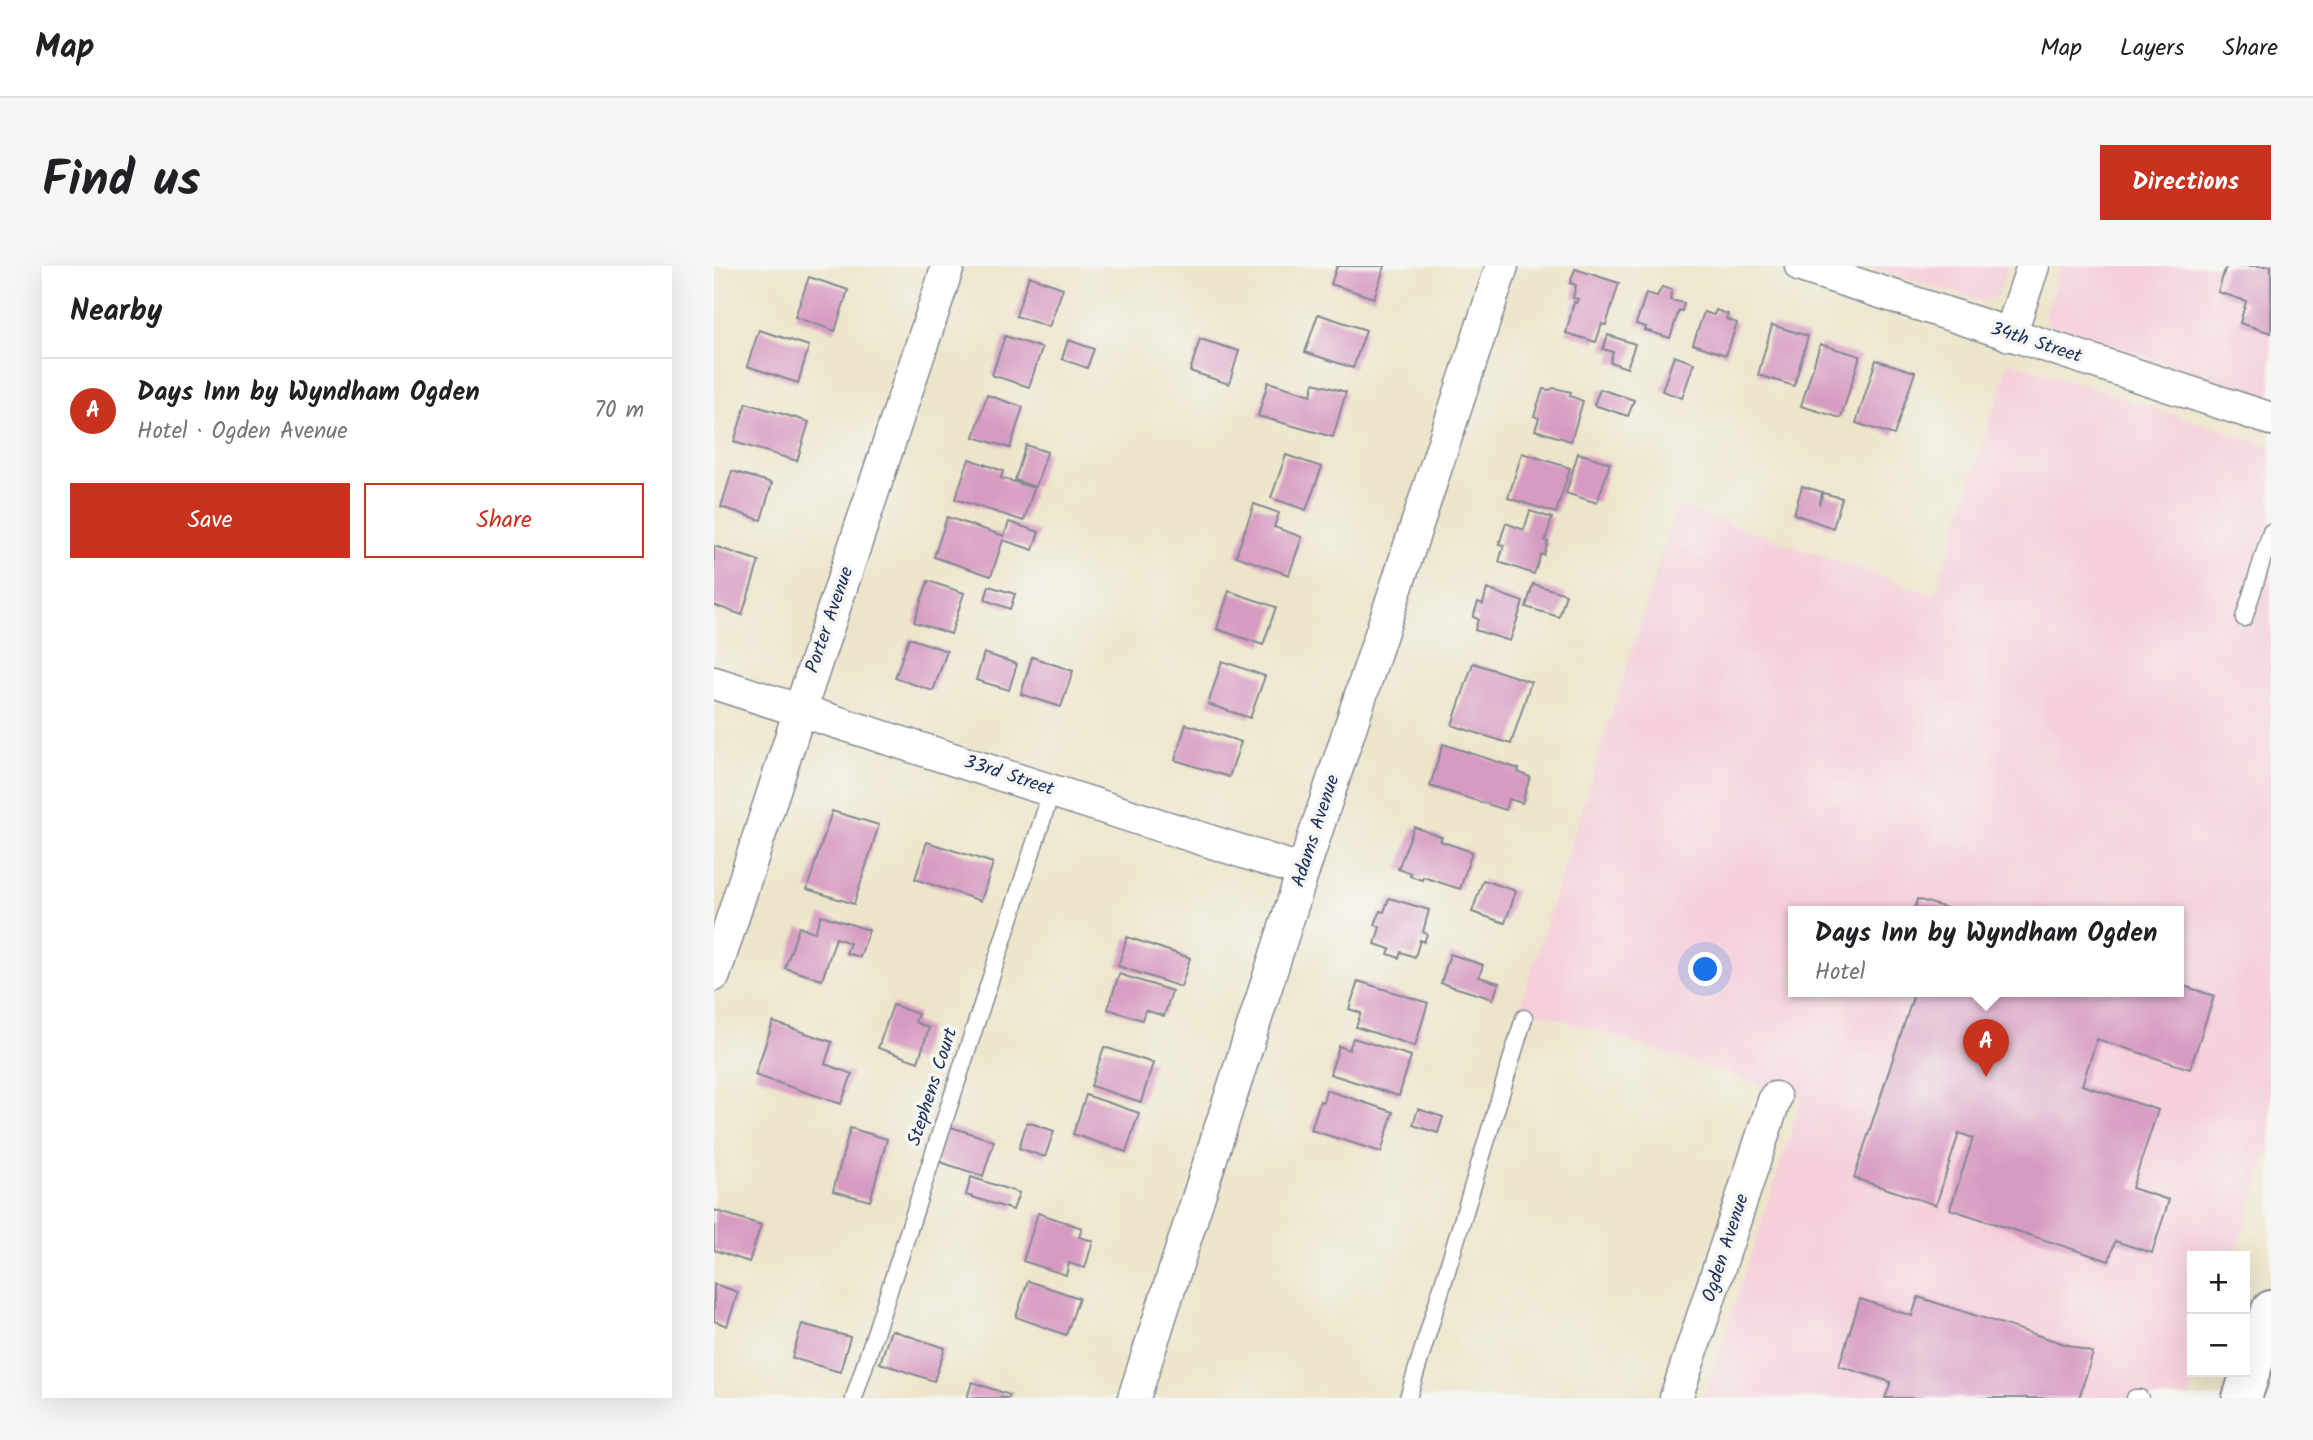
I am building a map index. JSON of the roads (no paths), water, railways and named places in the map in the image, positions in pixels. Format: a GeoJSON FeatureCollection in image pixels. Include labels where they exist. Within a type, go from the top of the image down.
{"type":"FeatureCollection","features":[{"type":"Feature","properties":{"kind":"main road"},"geometry":{"type":"LineString","coordinates":[[2242,1398],[2271,1310]]}},
{"type":"Feature","properties":{"kind":"street","name":"Porter Avenue"},"geometry":{"type":"LineString","coordinates":[[714,975],[948,266]]}},
{"type":"Feature","properties":{"kind":"street","name":"Adams Avenue"},"geometry":{"type":"LineString","coordinates":[[1134,1398],[1303,871],[1502,266]]}},
{"type":"Feature","properties":{"kind":"street","name":"34th Street"},"geometry":{"type":"LineString","coordinates":[[1801,266],[2271,419]]}},
{"type":"Feature","properties":{"kind":"street"},"geometry":{"type":"LineString","coordinates":[[2010,335],[2033,266]]}},
{"type":"Feature","properties":{"kind":"street","name":"33rd Street"},"geometry":{"type":"LineString","coordinates":[[714,682],[1303,871]]}},
{"type":"Feature","properties":{"kind":"street","name":"Ogden Avenue"},"geometry":{"type":"LineString","coordinates":[[1676,1398],[1775,1098]]}},
{"type":"Feature","properties":{"kind":"lane"},"geometry":{"type":"LineString","coordinates":[[2244,618],[2271,532]]}},
{"type":"Feature","properties":{"kind":"lane","name":"Stephens Court"},"geometry":{"type":"LineString","coordinates":[[854,1398],[1052,790]]}},
{"type":"Feature","properties":{"kind":"lane"},"geometry":{"type":"LineString","coordinates":[[1408,1398],[1524,1018]]}},
{"type":"Feature","properties":{"kind":"place","name":"Days Inn by Wyndham Ogden"},"geometry":{"type":"Point","coordinates":[1986,1077]}}]}
